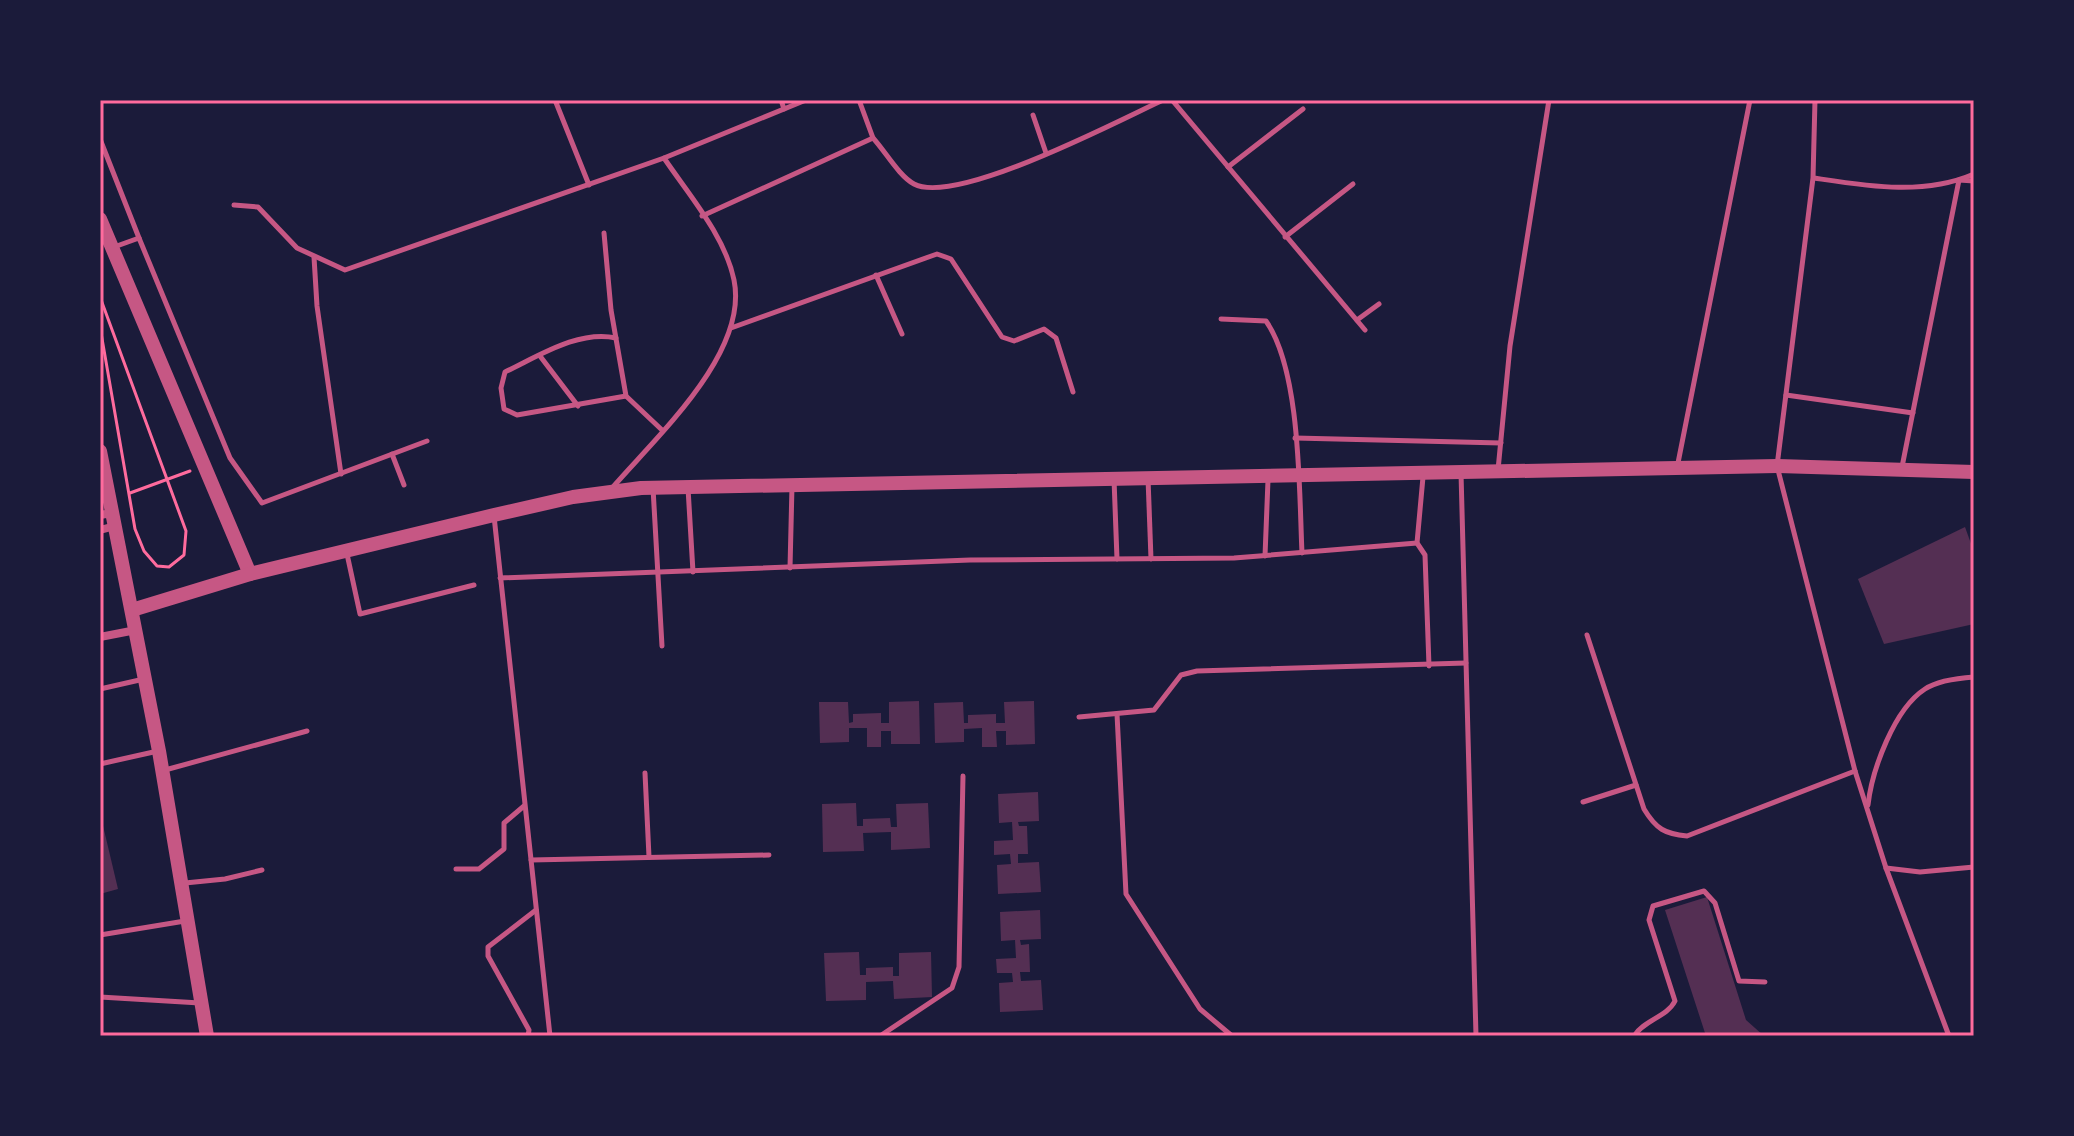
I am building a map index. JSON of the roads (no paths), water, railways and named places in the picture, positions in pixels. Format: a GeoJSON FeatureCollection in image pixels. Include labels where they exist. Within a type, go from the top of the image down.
{"type":"FeatureCollection","features":[{"type":"Feature","properties":{"kind":"street"},"geometry":{"type":"LineString","coordinates":[[100,219],[250,574]]}},
{"type":"Feature","properties":{"kind":"street"},"geometry":{"type":"LineString","coordinates":[[100,451],[109,518],[132,610],[159,751],[207,1036]]}},
{"type":"Feature","properties":{"kind":"street"},"geometry":{"type":"LineString","coordinates":[[132,610],[250,574],[494,515],[609,492],[653,487],[1777,466],[1974,472]]}},
{"type":"Feature","properties":{"kind":"street"},"geometry":{"type":"LineString","coordinates":[[100,530],[109,518]]}},
{"type":"Feature","properties":{"kind":"street"},"geometry":{"type":"LineString","coordinates":[[100,637],[136,630]]}},
{"type":"Feature","properties":{"kind":"lane"},"geometry":{"type":"LineString","coordinates":[[555,100],[589,185]]}},
{"type":"Feature","properties":{"kind":"lane"},"geometry":{"type":"LineString","coordinates":[[781,100],[784,109]]}},
{"type":"Feature","properties":{"kind":"lane"},"geometry":{"type":"LineString","coordinates":[[234,205],[258,207],[297,248],[345,270],[664,158],[806,100]]}},
{"type":"Feature","properties":{"kind":"lane"},"geometry":{"type":"LineString","coordinates":[[859,100],[873,138],[912,183],[935,190],[980,179],[1046,153],[1163,100]]}},
{"type":"Feature","properties":{"kind":"lane"},"geometry":{"type":"LineString","coordinates":[[1172,100],[1365,330]]}},
{"type":"Feature","properties":{"kind":"lane"},"geometry":{"type":"LineString","coordinates":[[1498,471],[1520,275],[1549,100]]}},
{"type":"Feature","properties":{"kind":"lane"},"geometry":{"type":"LineString","coordinates":[[1677,469],[1750,100]]}},
{"type":"Feature","properties":{"kind":"lane"},"geometry":{"type":"LineString","coordinates":[[1815,100],[1813,178],[1777,466],[1855,771],[1886,868],[1949,1036]]}},
{"type":"Feature","properties":{"kind":"lane"},"geometry":{"type":"LineString","coordinates":[[1228,167],[1303,109]]}},
{"type":"Feature","properties":{"kind":"lane"},"geometry":{"type":"LineString","coordinates":[[1033,115],[1046,153]]}},
{"type":"Feature","properties":{"kind":"lane"},"geometry":{"type":"LineString","coordinates":[[702,216],[873,138]]}},
{"type":"Feature","properties":{"kind":"lane"},"geometry":{"type":"LineString","coordinates":[[100,139],[230,458],[262,503],[427,441]]}},
{"type":"Feature","properties":{"kind":"lane"},"geometry":{"type":"LineString","coordinates":[[609,492],[694,392],[723,348],[730,329],[734,281],[719,241],[664,158]]}},
{"type":"Feature","properties":{"kind":"lane"},"geometry":{"type":"LineString","coordinates":[[1813,178],[1877,188],[1919,187],[1974,174]]}},
{"type":"Feature","properties":{"kind":"lane"},"geometry":{"type":"LineString","coordinates":[[1959,180],[1974,181]]}},
{"type":"Feature","properties":{"kind":"lane"},"geometry":{"type":"LineString","coordinates":[[1902,470],[1959,180]]}},
{"type":"Feature","properties":{"kind":"lane"},"geometry":{"type":"LineString","coordinates":[[1285,237],[1353,184]]}},
{"type":"Feature","properties":{"kind":"lane"},"geometry":{"type":"LineString","coordinates":[[604,233],[626,396],[662,430]]}},
{"type":"Feature","properties":{"kind":"lane"},"geometry":{"type":"LineString","coordinates":[[113,247],[139,238]]}},
{"type":"Feature","properties":{"kind":"lane"},"geometry":{"type":"LineString","coordinates":[[730,329],[937,254],[951,259],[1002,337],[1014,341],[1044,329],[1056,338],[1073,392]]}},
{"type":"Feature","properties":{"kind":"lane"},"geometry":{"type":"LineString","coordinates":[[314,256],[317,306],[341,474]]}},
{"type":"Feature","properties":{"kind":"lane"},"geometry":{"type":"LineString","coordinates":[[876,275],[902,334]]}},
{"type":"Feature","properties":{"kind":"lane"},"geometry":{"type":"LineString","coordinates":[[1357,320],[1379,304]]}},
{"type":"Feature","properties":{"kind":"lane"},"geometry":{"type":"LineString","coordinates":[[1221,319],[1266,321],[1279,339],[1299,474],[1302,553]]}},
{"type":"Feature","properties":{"kind":"lane"},"geometry":{"type":"LineString","coordinates":[[616,338],[595,334],[505,372],[501,388],[504,409],[517,415],[578,407],[626,396]]}},
{"type":"Feature","properties":{"kind":"lane"},"geometry":{"type":"LineString","coordinates":[[540,356],[578,407]]}},
{"type":"Feature","properties":{"kind":"lane"},"geometry":{"type":"LineString","coordinates":[[1786,395],[1913,413]]}},
{"type":"Feature","properties":{"kind":"lane"},"geometry":{"type":"LineString","coordinates":[[1295,438],[1501,443]]}},
{"type":"Feature","properties":{"kind":"lane"},"geometry":{"type":"LineString","coordinates":[[392,454],[404,485]]}},
{"type":"Feature","properties":{"kind":"lane"},"geometry":{"type":"LineString","coordinates":[[1460,471],[1476,1036]]}},
{"type":"Feature","properties":{"kind":"lane"},"geometry":{"type":"LineString","coordinates":[[1424,472],[1417,543],[1425,555],[1429,666]]}},
{"type":"Feature","properties":{"kind":"lane"},"geometry":{"type":"LineString","coordinates":[[1265,556],[1268,475]]}},
{"type":"Feature","properties":{"kind":"lane"},"geometry":{"type":"LineString","coordinates":[[1148,477],[1151,559]]}},
{"type":"Feature","properties":{"kind":"lane"},"geometry":{"type":"LineString","coordinates":[[1114,478],[1117,559]]}},
{"type":"Feature","properties":{"kind":"lane"},"geometry":{"type":"LineString","coordinates":[[790,568],[792,485]]}},
{"type":"Feature","properties":{"kind":"lane"},"geometry":{"type":"LineString","coordinates":[[653,487],[662,646]]}},
{"type":"Feature","properties":{"kind":"lane"},"geometry":{"type":"LineString","coordinates":[[688,487],[693,572]]}},
{"type":"Feature","properties":{"kind":"lane"},"geometry":{"type":"LineString","coordinates":[[494,515],[550,1036]]}},
{"type":"Feature","properties":{"kind":"lane"},"geometry":{"type":"LineString","coordinates":[[500,578],[1265,556],[1417,543]]}},
{"type":"Feature","properties":{"kind":"lane"},"geometry":{"type":"LineString","coordinates":[[346,551],[360,614],[474,585]]}},
{"type":"Feature","properties":{"kind":"lane"},"geometry":{"type":"LineString","coordinates":[[1587,635],[1636,785],[1654,826],[1670,835],[1687,836],[1855,771]]}},
{"type":"Feature","properties":{"kind":"lane"},"geometry":{"type":"LineString","coordinates":[[1079,717],[1154,710],[1181,675],[1197,671],[1466,663]]}},
{"type":"Feature","properties":{"kind":"lane"},"geometry":{"type":"LineString","coordinates":[[1867,810],[1871,783],[1887,740],[1911,701],[1927,687],[1974,677]]}},
{"type":"Feature","properties":{"kind":"lane"},"geometry":{"type":"LineString","coordinates":[[100,689],[145,679]]}},
{"type":"Feature","properties":{"kind":"lane"},"geometry":{"type":"LineString","coordinates":[[1117,713],[1126,894],[1200,1009],[1232,1036]]}},
{"type":"Feature","properties":{"kind":"lane"},"geometry":{"type":"LineString","coordinates":[[162,771],[307,731]]}},
{"type":"Feature","properties":{"kind":"lane"},"geometry":{"type":"LineString","coordinates":[[100,764],[159,751]]}},
{"type":"Feature","properties":{"kind":"lane"},"geometry":{"type":"LineString","coordinates":[[645,773],[649,857]]}},
{"type":"Feature","properties":{"kind":"lane"},"geometry":{"type":"LineString","coordinates":[[880,1036],[952,988],[959,967],[963,776]]}},
{"type":"Feature","properties":{"kind":"lane"},"geometry":{"type":"LineString","coordinates":[[1583,802],[1636,785]]}},
{"type":"Feature","properties":{"kind":"lane"},"geometry":{"type":"LineString","coordinates":[[456,869],[479,869],[504,849],[504,823],[525,805]]}},
{"type":"Feature","properties":{"kind":"lane"},"geometry":{"type":"LineString","coordinates":[[531,860],[769,855]]}},
{"type":"Feature","properties":{"kind":"lane"},"geometry":{"type":"LineString","coordinates":[[1886,868],[1920,872],[1974,867]]}},
{"type":"Feature","properties":{"kind":"lane"},"geometry":{"type":"LineString","coordinates":[[180,883],[225,879],[262,870]]}},
{"type":"Feature","properties":{"kind":"lane"},"geometry":{"type":"LineString","coordinates":[[1634,1036],[1653,1018],[1672,1009],[1675,1001],[1649,920],[1653,906],[1704,891],[1715,903],[1739,981],[1765,982]]}},
{"type":"Feature","properties":{"kind":"lane"},"geometry":{"type":"LineString","coordinates":[[528,1036],[529,1030],[488,956],[488,947],[536,909]]}},
{"type":"Feature","properties":{"kind":"lane"},"geometry":{"type":"LineString","coordinates":[[100,935],[186,921]]}},
{"type":"Feature","properties":{"kind":"lane"},"geometry":{"type":"LineString","coordinates":[[100,997],[201,1003]]}},
{"type":"Feature","properties":{"kind":"lane"},"geometry":{"type":"LineString","coordinates":[[1141,1036],[1214,1036]]}}]}
